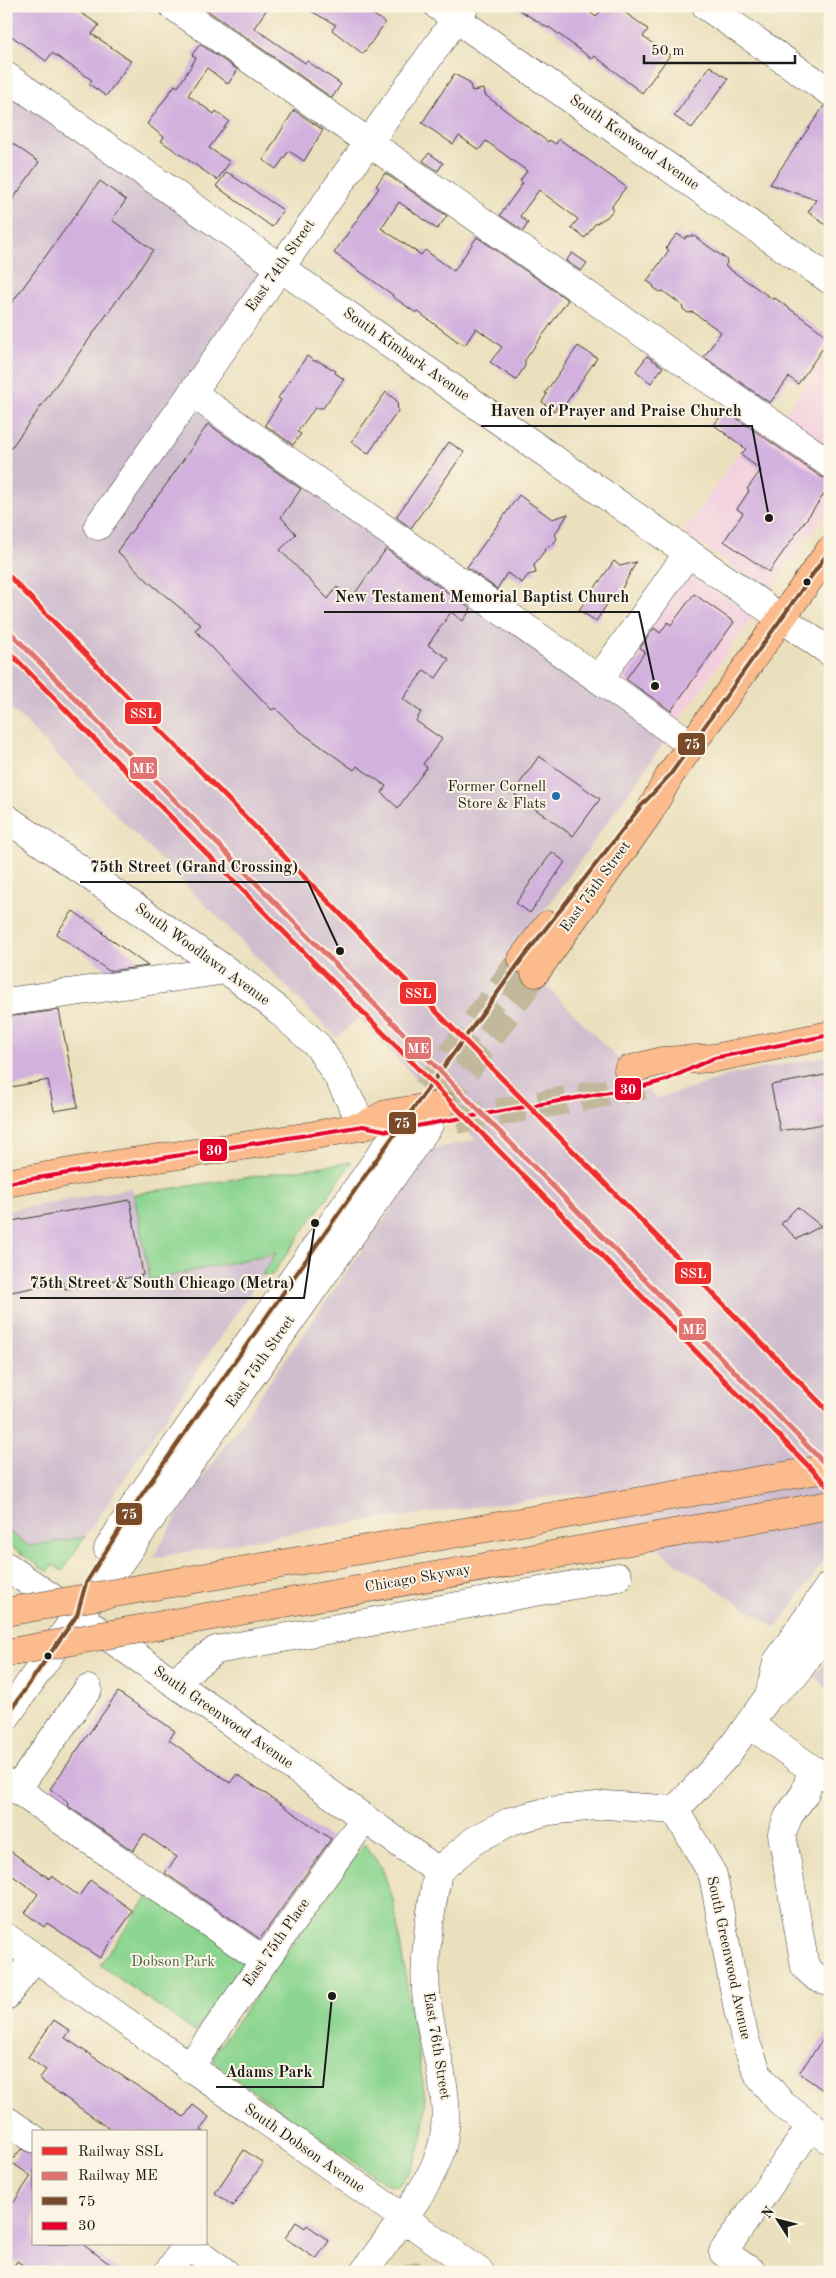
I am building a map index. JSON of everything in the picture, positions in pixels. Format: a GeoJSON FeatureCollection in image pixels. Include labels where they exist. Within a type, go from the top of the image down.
{"type":"FeatureCollection","features":[{"type":"Feature","properties":{"kind":"main road","name":"East 75th Street"},"geometry":{"type":"LineString","coordinates":[[528,966],[649,813],[670,775],[830,550]]}},
{"type":"Feature","properties":{"kind":"main road"},"geometry":{"type":"LineString","coordinates":[[636,1078],[666,1080],[714,1058],[830,1035]]}},
{"type":"Feature","properties":{"kind":"main road"},"geometry":{"type":"LineString","coordinates":[[6,1183],[363,1126],[388,1131],[427,1113]]}},
{"type":"Feature","properties":{"kind":"main road"},"geometry":{"type":"LineString","coordinates":[[6,1612],[830,1468]]}},
{"type":"Feature","properties":{"kind":"main road","name":"Chicago Skyway"},"geometry":{"type":"LineString","coordinates":[[6,1653],[830,1505]]}},
{"type":"Feature","properties":{"kind":"street"},"geometry":{"type":"LineString","coordinates":[[174,6],[830,464]]}},
{"type":"Feature","properties":{"kind":"street"},"geometry":{"type":"LineString","coordinates":[[706,6],[830,92]]}},
{"type":"Feature","properties":{"kind":"street","name":"East 74th Street"},"geometry":{"type":"LineString","coordinates":[[98,526],[368,143],[453,11]]}},
{"type":"Feature","properties":{"kind":"street","name":"South Kenwood Avenue"},"geometry":{"type":"LineString","coordinates":[[453,11],[830,280]]}},
{"type":"Feature","properties":{"kind":"street","name":"South Kimbark Avenue"},"geometry":{"type":"LineString","coordinates":[[6,76],[830,652]]}},
{"type":"Feature","properties":{"kind":"street"},"geometry":{"type":"LineString","coordinates":[[192,393],[692,744]]}},
{"type":"Feature","properties":{"kind":"street"},"geometry":{"type":"LineString","coordinates":[[599,680],[688,553]]}},
{"type":"Feature","properties":{"kind":"street","name":"South Woodlawn Avenue"},"geometry":{"type":"LineString","coordinates":[[6,818],[226,970],[276,1008],[318,1046],[338,1077],[363,1126]]}},
{"type":"Feature","properties":{"kind":"street"},"geometry":{"type":"LineString","coordinates":[[6,1002],[226,970]]}},
{"type":"Feature","properties":{"kind":"street","name":"East 75th Street"},"geometry":{"type":"LineString","coordinates":[[6,1717],[78,1616],[86,1583],[138,1500],[427,1113]]}},
{"type":"Feature","properties":{"kind":"street","name":"South Greenwood Avenue"},"geometry":{"type":"LineString","coordinates":[[6,1566],[173,1682],[438,1871]]}},
{"type":"Feature","properties":{"kind":"street"},"geometry":{"type":"LineString","coordinates":[[173,1682],[216,1650],[618,1576]]}},
{"type":"Feature","properties":{"kind":"street"},"geometry":{"type":"LineString","coordinates":[[769,1696],[777,1662],[830,1585]]}},
{"type":"Feature","properties":{"kind":"street"},"geometry":{"type":"LineString","coordinates":[[438,1871],[475,1840],[511,1821],[549,1811],[606,1804],[675,1810],[725,1757],[769,1696],[794,1675],[830,1625]]}},
{"type":"Feature","properties":{"kind":"street"},"geometry":{"type":"LineString","coordinates":[[88,1688],[12,1785],[264,1961]]}},
{"type":"Feature","properties":{"kind":"street"},"geometry":{"type":"LineString","coordinates":[[750,1724],[821,1774],[788,1817],[782,1834],[805,1967],[817,1978],[830,1981]]}},
{"type":"Feature","properties":{"kind":"street","name":"South Greenwood Avenue"},"geometry":{"type":"LineString","coordinates":[[675,1810],[714,1875],[738,2010],[747,2046],[759,2076],[782,2104],[821,2133]]}},
{"type":"Feature","properties":{"kind":"street","name":"East 75th Place"},"geometry":{"type":"LineString","coordinates":[[189,2068],[365,1818]]}},
{"type":"Feature","properties":{"kind":"street","name":"East 76th Street"},"geometry":{"type":"LineString","coordinates":[[364,2272],[428,2181],[441,2149],[446,2109],[426,1992],[427,1934],[438,1871]]}},
{"type":"Feature","properties":{"kind":"street","name":"South Dobson Avenue"},"geometry":{"type":"LineString","coordinates":[[6,1937],[480,2272]]}},
{"type":"Feature","properties":{"kind":"street"},"geometry":{"type":"LineString","coordinates":[[6,1996],[34,1956]]}},
{"type":"Feature","properties":{"kind":"street"},"geometry":{"type":"LineString","coordinates":[[6,2120],[32,2138]]}},
{"type":"Feature","properties":{"kind":"street"},"geometry":{"type":"LineString","coordinates":[[752,2272],[723,2252],[821,2133]]}},
{"type":"Feature","properties":{"kind":"street"},"geometry":{"type":"LineString","coordinates":[[168,2272],[185,2246]]}},
{"type":"Feature","properties":{"kind":"street"},"geometry":{"type":"LineString","coordinates":[[187,2246],[225,2272]]}},
{"type":"Feature","properties":{"kind":"shaded area"},"geometry":{"type":"Polygon","coordinates":[[[6,89],[265,270],[181,387],[672,731],[538,920],[512,950],[656,1098],[691,1089],[730,1075],[830,1056],[830,1552],[776,1628],[677,1563],[579,1493],[331,1526],[153,1558],[184,1504],[433,1149],[476,1140],[358,1018],[337,1038],[6,703],[6,89]]]}},
{"type":"Feature","properties":{"kind":"shaded area"},"geometry":{"type":"Polygon","coordinates":[[[830,348],[830,507],[769,592],[684,532],[762,418],[776,427],[830,348]]]}},
{"type":"Feature","properties":{"kind":"shaded area"},"geometry":{"type":"Polygon","coordinates":[[[680,565],[753,616],[672,731],[599,680],[680,565]]]}},
{"type":"Feature","properties":{"kind":"shaded area"},"geometry":{"type":"Polygon","coordinates":[[[132,1188],[150,1280],[277,1253],[85,1537],[29,1546],[6,1530],[6,1211],[132,1188]]]}},
{"type":"Feature","properties":{"kind":"shaded area"},"geometry":{"type":"Polygon","coordinates":[[[830,1656],[830,1693],[815,1676],[830,1656]]]}},
{"type":"Feature","properties":{"kind":"green space"},"geometry":{"type":"Polygon","coordinates":[[[352,1162],[272,1275],[262,1275],[276,1253],[150,1280],[134,1194],[352,1162]]]}},
{"type":"Feature","properties":{"kind":"green space"},"geometry":{"type":"Polygon","coordinates":[[[6,1530],[29,1546],[85,1537],[62,1571],[53,1565],[48,1572],[6,1543],[6,1530]]]}},
{"type":"Feature","properties":{"kind":"green space"},"geometry":{"type":"Polygon","coordinates":[[[364,1844],[382,1868],[393,1899],[426,2103],[424,2125],[417,2156],[413,2166],[400,2185],[393,2186],[383,2182],[217,2066],[214,2061],[216,2051],[364,1844]]]}},
{"type":"Feature","properties":{"kind":"green space","name":"Dobson Park"},"geometry":{"type":"Polygon","coordinates":[[[152,1891],[247,1958],[195,2032],[100,1965],[152,1891]]]}},
{"type":"Feature","properties":{"kind":"green space"},"geometry":{"type":"Polygon","coordinates":[[[421,2265],[431,2272],[407,2272],[409,2268],[421,2265]]]}},
{"type":"Feature","properties":{"kind":"building"},"geometry":{"type":"Polygon","coordinates":[[[6,6],[71,6],[99,25],[92,34],[131,61],[106,96],[89,84],[92,80],[52,53],[46,61],[6,32],[6,6]]]}},
{"type":"Feature","properties":{"kind":"building"},"geometry":{"type":"Polygon","coordinates":[[[201,6],[269,6],[254,28],[305,63],[307,61],[341,84],[332,98],[201,6]]]}},
{"type":"Feature","properties":{"kind":"building"},"geometry":{"type":"Polygon","coordinates":[[[302,6],[362,6],[385,23],[363,54],[332,30],[336,25],[302,6]]]}},
{"type":"Feature","properties":{"kind":"building"},"geometry":{"type":"Polygon","coordinates":[[[513,6],[581,6],[596,17],[604,6],[616,6],[648,29],[643,37],[670,55],[642,93],[595,56],[592,59],[549,27],[513,6]]]}},
{"type":"Feature","properties":{"kind":"building"},"geometry":{"type":"Polygon","coordinates":[[[200,44],[238,70],[228,84],[207,68],[188,95],[214,114],[216,111],[229,121],[209,148],[230,162],[217,180],[161,141],[164,137],[147,124],[175,85],[178,87],[196,58],[192,55],[200,44]]]}},
{"type":"Feature","properties":{"kind":"building"},"geometry":{"type":"Polygon","coordinates":[[[710,66],[728,79],[692,128],[674,116],[710,66]]]}},
{"type":"Feature","properties":{"kind":"building"},"geometry":{"type":"Polygon","coordinates":[[[454,74],[469,82],[472,91],[484,89],[485,95],[548,142],[549,140],[556,144],[559,139],[626,187],[612,206],[613,210],[607,217],[595,224],[585,238],[571,228],[578,219],[539,190],[520,216],[528,223],[523,231],[500,215],[523,183],[520,181],[527,171],[486,141],[479,150],[459,136],[453,144],[422,123],[454,74]]]}},
{"type":"Feature","properties":{"kind":"building"},"geometry":{"type":"Polygon","coordinates":[[[824,106],[830,107],[830,228],[808,212],[816,200],[770,184],[824,106]]]}},
{"type":"Feature","properties":{"kind":"building"},"geometry":{"type":"Polygon","coordinates":[[[294,110],[323,130],[304,161],[289,151],[276,169],[263,160],[294,110]]]}},
{"type":"Feature","properties":{"kind":"building"},"geometry":{"type":"Polygon","coordinates":[[[6,139],[39,162],[6,209],[6,139]]]}},
{"type":"Feature","properties":{"kind":"building"},"geometry":{"type":"Polygon","coordinates":[[[429,153],[443,163],[438,171],[423,161],[429,153]]]}},
{"type":"Feature","properties":{"kind":"building"},"geometry":{"type":"Polygon","coordinates":[[[227,172],[283,210],[272,227],[216,186],[227,172]]]}},
{"type":"Feature","properties":{"kind":"building"},"geometry":{"type":"Polygon","coordinates":[[[385,173],[447,216],[437,229],[399,202],[381,228],[421,255],[425,250],[454,271],[477,237],[568,300],[525,360],[525,366],[516,380],[490,362],[502,347],[476,328],[465,345],[457,341],[334,253],[379,188],[376,186],[385,173]]]}},
{"type":"Feature","properties":{"kind":"building"},"geometry":{"type":"Polygon","coordinates":[[[100,181],[126,200],[112,220],[153,250],[6,455],[6,311],[100,181]]]}},
{"type":"Feature","properties":{"kind":"building"},"geometry":{"type":"Polygon","coordinates":[[[677,234],[685,239],[687,236],[694,236],[726,259],[727,263],[725,266],[774,300],[775,298],[830,338],[798,384],[789,377],[770,403],[704,357],[721,332],[693,312],[688,313],[683,309],[682,305],[663,291],[660,292],[654,288],[647,281],[669,250],[666,248],[677,234]]]}},
{"type":"Feature","properties":{"kind":"building"},"geometry":{"type":"Polygon","coordinates":[[[572,253],[587,263],[581,271],[566,261],[572,253]]]}},
{"type":"Feature","properties":{"kind":"building"},"geometry":{"type":"Polygon","coordinates":[[[578,346],[597,358],[564,406],[560,403],[554,411],[542,402],[547,394],[545,393],[578,346]]]}},
{"type":"Feature","properties":{"kind":"building"},"geometry":{"type":"Polygon","coordinates":[[[307,356],[336,371],[335,373],[344,379],[323,408],[315,408],[297,432],[301,434],[293,445],[265,425],[281,400],[278,398],[307,356]]]}},
{"type":"Feature","properties":{"kind":"building"},"geometry":{"type":"Polygon","coordinates":[[[647,356],[663,367],[651,383],[636,371],[647,356]]]}},
{"type":"Feature","properties":{"kind":"building"},"geometry":{"type":"Polygon","coordinates":[[[386,392],[397,401],[398,411],[368,454],[351,442],[386,392]]]}},
{"type":"Feature","properties":{"kind":"building"},"geometry":{"type":"Polygon","coordinates":[[[725,410],[821,477],[830,479],[830,486],[769,572],[724,541],[743,513],[737,509],[749,491],[747,489],[761,470],[741,455],[746,449],[714,425],[725,410]]]}},
{"type":"Feature","properties":{"kind":"building"},"geometry":{"type":"Polygon","coordinates":[[[208,424],[301,489],[281,517],[296,534],[280,550],[328,599],[337,587],[351,599],[386,549],[471,609],[463,621],[451,612],[428,645],[449,659],[436,678],[424,670],[403,699],[421,712],[416,721],[442,739],[423,764],[427,767],[398,808],[382,793],[386,786],[357,766],[354,770],[298,730],[275,708],[272,710],[195,630],[201,625],[151,584],[117,551],[208,424]]]}},
{"type":"Feature","properties":{"kind":"building"},"geometry":{"type":"Polygon","coordinates":[[[449,442],[464,452],[411,528],[396,517],[449,442]]]}},
{"type":"Feature","properties":{"kind":"building"},"geometry":{"type":"Polygon","coordinates":[[[519,495],[552,519],[568,514],[555,534],[557,539],[552,545],[548,546],[534,565],[536,573],[528,575],[522,583],[507,573],[497,589],[467,567],[519,495]]]}},
{"type":"Feature","properties":{"kind":"building"},"geometry":{"type":"Polygon","coordinates":[[[614,561],[620,566],[636,562],[619,594],[614,594],[596,621],[579,610],[614,561]]]}},
{"type":"Feature","properties":{"kind":"building"},"geometry":{"type":"Polygon","coordinates":[[[694,594],[734,622],[671,711],[626,679],[645,652],[640,648],[654,628],[660,633],[668,622],[671,625],[694,594]]]}},
{"type":"Feature","properties":{"kind":"building","name":"Former Cornell Store & Flats"},"geometry":{"type":"Polygon","coordinates":[[[539,756],[600,799],[573,836],[513,793],[539,756]]]}},
{"type":"Feature","properties":{"kind":"building"},"geometry":{"type":"Polygon","coordinates":[[[552,852],[565,862],[530,913],[516,903],[552,852]]]}},
{"type":"Feature","properties":{"kind":"building"},"geometry":{"type":"Polygon","coordinates":[[[73,911],[148,966],[109,971],[56,934],[73,911]]]}},
{"type":"Feature","properties":{"kind":"building"},"geometry":{"type":"Polygon","coordinates":[[[59,1010],[78,1107],[54,1111],[48,1080],[6,1088],[6,1017],[59,1010]]]}},
{"type":"Feature","properties":{"kind":"building"},"geometry":{"type":"Polygon","coordinates":[[[830,1074],[830,1123],[780,1131],[771,1085],[830,1074]]]}},
{"type":"Feature","properties":{"kind":"building"},"geometry":{"type":"Polygon","coordinates":[[[130,1200],[143,1275],[65,1289],[63,1282],[6,1293],[6,1222],[130,1200]]]}},
{"type":"Feature","properties":{"kind":"building"},"geometry":{"type":"Polygon","coordinates":[[[797,1207],[821,1226],[797,1239],[781,1224],[797,1207]]]}},
{"type":"Feature","properties":{"kind":"building"},"geometry":{"type":"Polygon","coordinates":[[[118,1692],[175,1731],[169,1740],[230,1783],[237,1774],[331,1839],[260,1939],[165,1873],[177,1857],[144,1834],[133,1851],[68,1806],[67,1801],[50,1789],[118,1692]]]}},
{"type":"Feature","properties":{"kind":"building"},"geometry":{"type":"Polygon","coordinates":[[[6,1848],[50,1879],[52,1876],[79,1896],[90,1880],[133,1911],[100,1958],[47,1923],[44,1927],[25,1913],[38,1894],[6,1871],[6,1848]]]}},
{"type":"Feature","properties":{"kind":"building"},"geometry":{"type":"Polygon","coordinates":[[[54,2020],[70,2031],[65,2038],[184,2117],[193,2105],[209,2117],[202,2130],[111,2130],[39,2079],[46,2070],[28,2057],[54,2020]]]}},
{"type":"Feature","properties":{"kind":"building"},"geometry":{"type":"Polygon","coordinates":[[[830,2029],[830,2095],[799,2073],[830,2029]]]}},
{"type":"Feature","properties":{"kind":"building"},"geometry":{"type":"Polygon","coordinates":[[[21,2149],[32,2153],[32,2246],[85,2246],[121,2272],[32,2272],[17,2261],[10,2272],[6,2272],[6,2197],[14,2202],[31,2176],[11,2162],[21,2149]]]}},
{"type":"Feature","properties":{"kind":"building"},"geometry":{"type":"Polygon","coordinates":[[[244,2150],[263,2163],[233,2206],[215,2193],[244,2150]]]}},
{"type":"Feature","properties":{"kind":"building"},"geometry":{"type":"Polygon","coordinates":[[[296,2222],[305,2228],[307,2225],[329,2241],[316,2259],[285,2238],[296,2222]]]}},
{"type":"Feature","properties":{"kind":"tunnel"},"geometry":{"type":"LineString","coordinates":[[426,1090],[522,959]]}},
{"type":"Feature","properties":{"kind":"tunnel"},"geometry":{"type":"LineString","coordinates":[[442,1105],[535,973]]}},
{"type":"Feature","properties":{"kind":"tunnel"},"geometry":{"type":"LineString","coordinates":[[456,1120],[644,1086]]}},
{"type":"Feature","properties":{"kind":"rail line","name":"SSL"},"geometry":{"type":"LineString","coordinates":[[6,573],[830,1413]]}},
{"type":"Feature","properties":{"kind":"rail line","name":"ME"},"geometry":{"type":"LineString","coordinates":[[6,628],[830,1469]]}},
{"type":"Feature","properties":{"kind":"rail line","name":"SSL"},"geometry":{"type":"LineString","coordinates":[[6,649],[830,1488]]}},
{"type":"Feature","properties":{"kind":"transit line","name":"75"},"geometry":{"type":"LineString","coordinates":[[6,1717],[77,1615],[86,1583],[138,1500],[381,1153],[522,959],[641,806],[670,775],[830,550]]}},
{"type":"Feature","properties":{"kind":"transit line","name":"30"},"geometry":{"type":"LineString","coordinates":[[6,1183],[363,1126],[388,1131],[644,1086],[666,1080],[714,1058],[830,1035]]}},
{"type":"Feature","properties":{"kind":"place","name":"Haven of Prayer and Praise Church"},"geometry":{"type":"Point","coordinates":[769,518]}},
{"type":"Feature","properties":{"kind":"place","name":"New Testament Memorial Baptist Church"},"geometry":{"type":"Point","coordinates":[655,686]}},
{"type":"Feature","properties":{"kind":"place","name":"Former Cornell Store & Flats"},"geometry":{"type":"Point","coordinates":[556,796]}},
{"type":"Feature","properties":{"kind":"place","name":"75th Street (Grand Crossing)"},"geometry":{"type":"Point","coordinates":[340,951]}},
{"type":"Feature","properties":{"kind":"place","name":"75th Street & South Chicago (Metra)"},"geometry":{"type":"Point","coordinates":[315,1223]}},
{"type":"Feature","properties":{"kind":"place","name":"Adams Park"},"geometry":{"type":"Point","coordinates":[332,1996]}}]}
